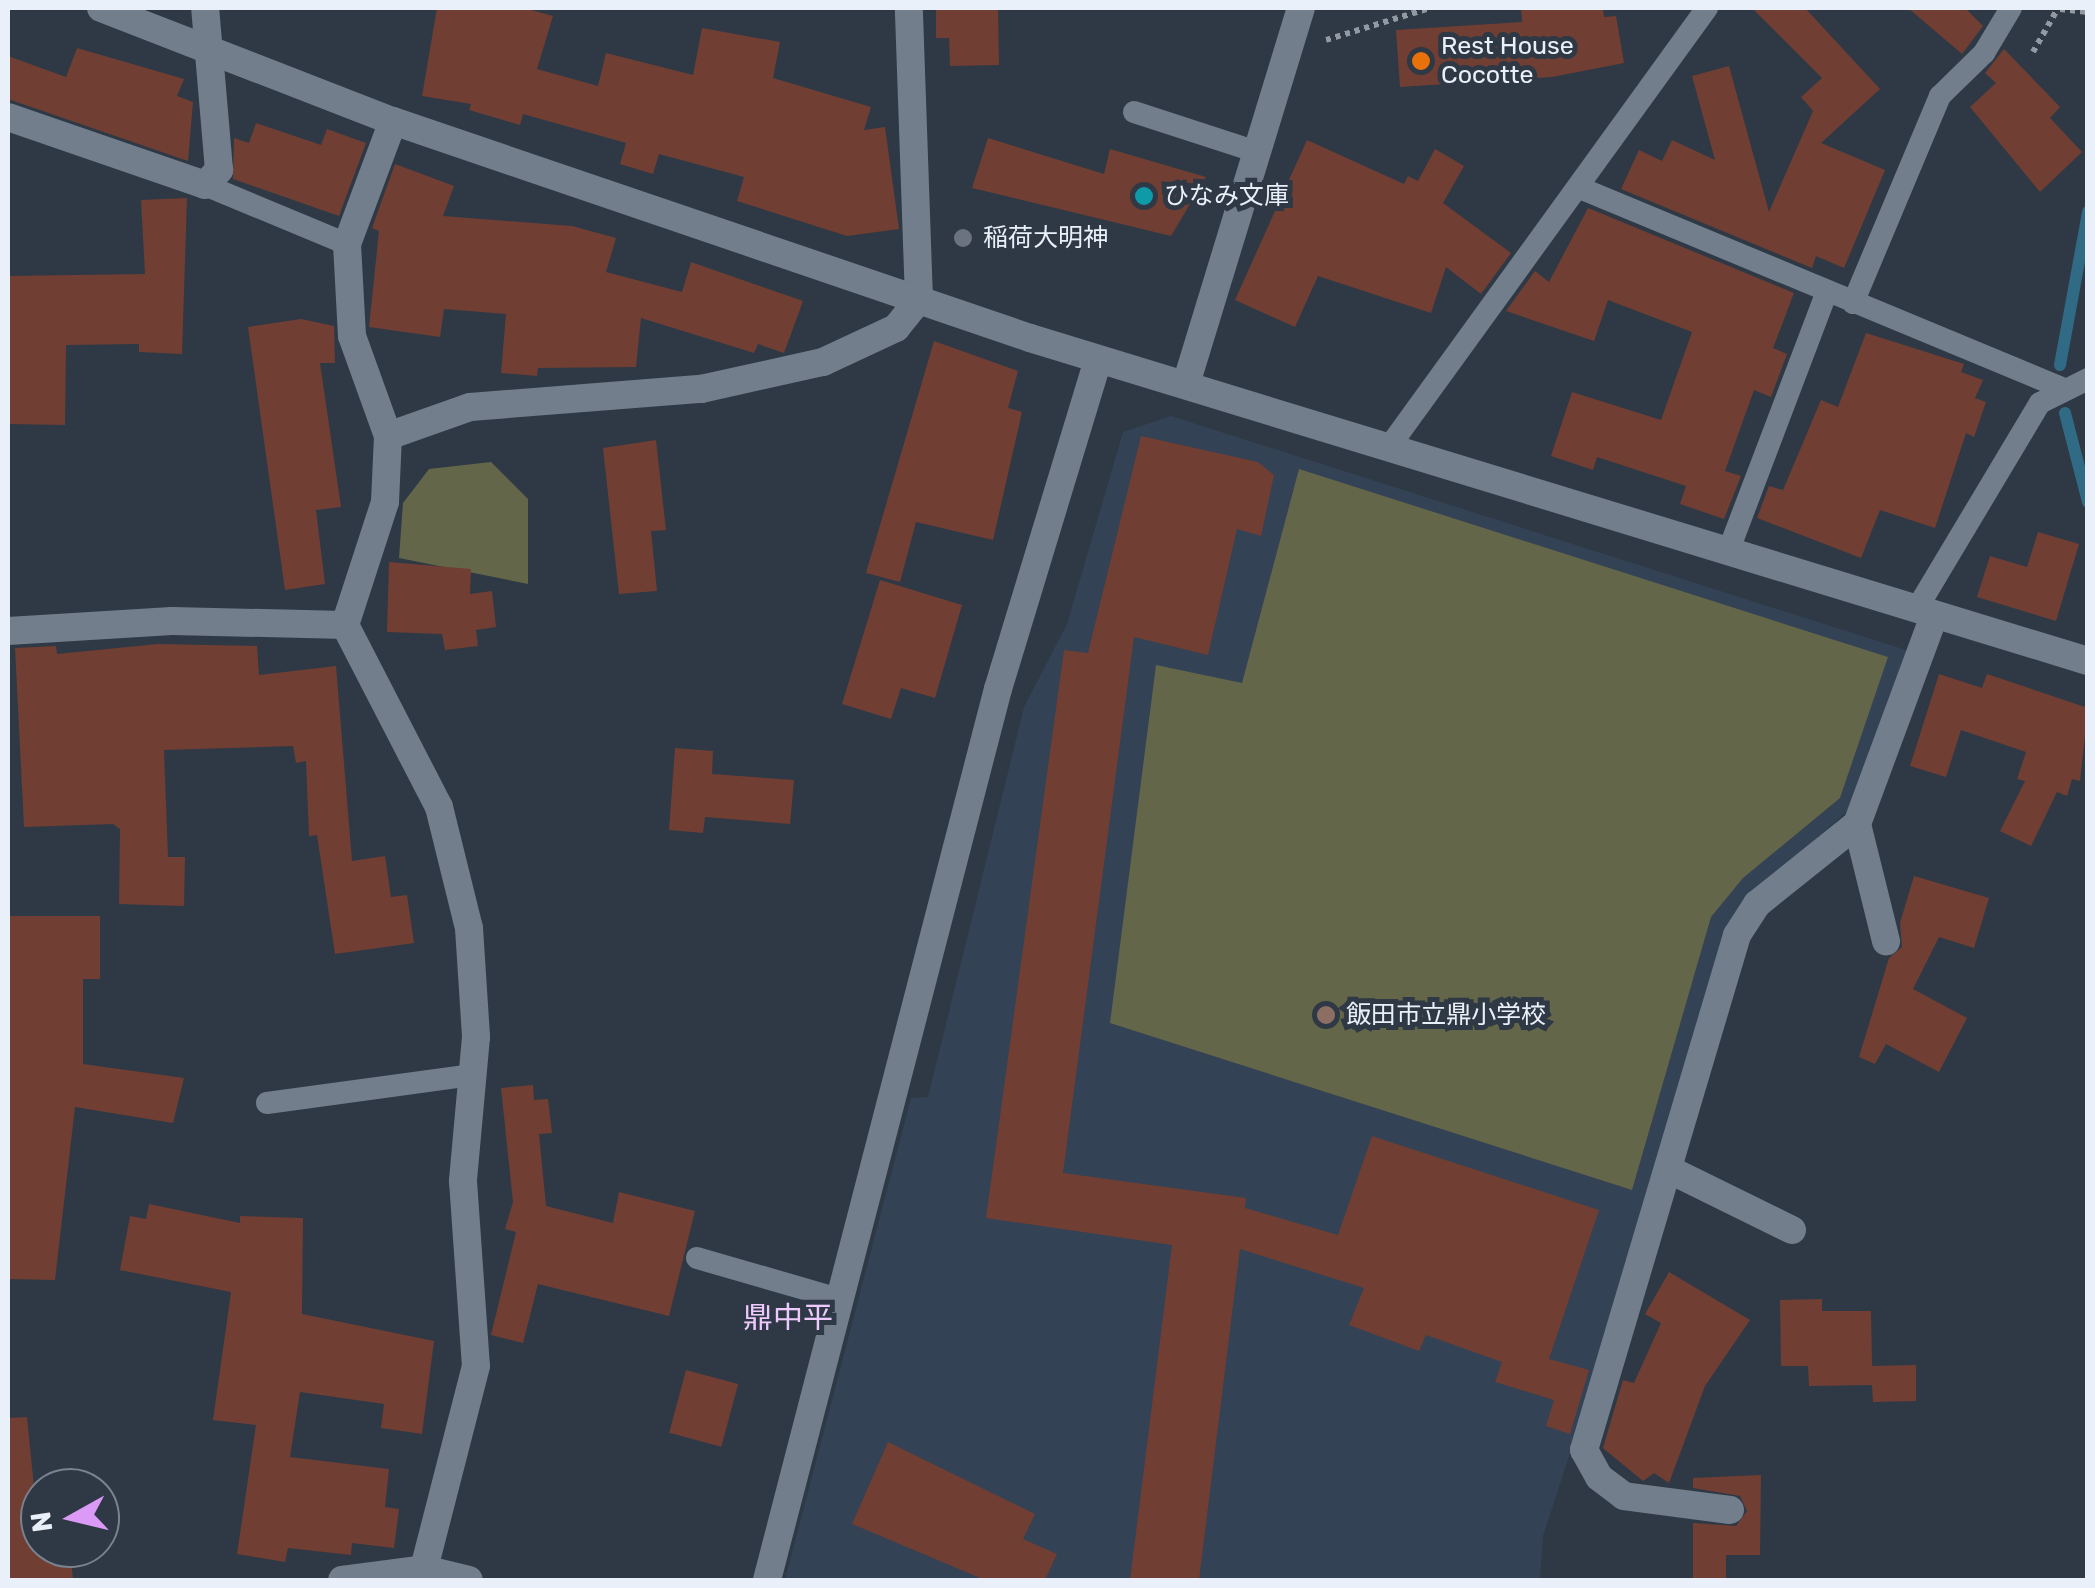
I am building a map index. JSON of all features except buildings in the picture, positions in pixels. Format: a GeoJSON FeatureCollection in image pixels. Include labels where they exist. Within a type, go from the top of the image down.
{"type":"FeatureCollection","features":[{"type":"Feature","properties":{"kind":"street"},"geometry":{"type":"LineString","coordinates":[[102,8],[393,120],[1098,360],[2088,661]]}},
{"type":"Feature","properties":{"kind":"street"},"geometry":{"type":"LineString","coordinates":[[8,117],[205,185],[219,170],[206,8]]}},
{"type":"Feature","properties":{"kind":"street"},"geometry":{"type":"LineString","coordinates":[[388,436],[470,407],[701,389],[823,362],[896,328],[919,300],[908,8]]}},
{"type":"Feature","properties":{"kind":"street"},"geometry":{"type":"LineString","coordinates":[[1186,384],[1301,8]]}},
{"type":"Feature","properties":{"kind":"street"},"geometry":{"type":"LineString","coordinates":[[393,120],[347,244],[352,336],[388,436],[385,502],[346,626],[439,807],[460,873],[476,1037],[463,1181],[476,1366],[423,1575]]}},
{"type":"Feature","properties":{"kind":"street"},"geometry":{"type":"LineString","coordinates":[[767,1580],[836,1298],[998,689],[1098,360]]}},
{"type":"Feature","properties":{"kind":"street"},"geometry":{"type":"LineString","coordinates":[[1886,941],[1857,824],[1925,613]]}},
{"type":"Feature","properties":{"kind":"street"},"geometry":{"type":"LineString","coordinates":[[8,631],[172,620],[346,626]]}},
{"type":"Feature","properties":{"kind":"street"},"geometry":{"type":"LineString","coordinates":[[1730,1510],[1624,1496],[1599,1477],[1584,1450],[1737,936],[1757,904],[1857,824]]}},
{"type":"Feature","properties":{"kind":"street"},"geometry":{"type":"LineString","coordinates":[[1670,1170],[1792,1230]]}},
{"type":"Feature","properties":{"kind":"street"},"geometry":{"type":"LineString","coordinates":[[342,1580],[423,1575],[469,1580]]}},
{"type":"Feature","properties":{"kind":"lane"},"geometry":{"type":"LineString","coordinates":[[1390,447],[1707,8]]}},
{"type":"Feature","properties":{"kind":"lane"},"geometry":{"type":"LineString","coordinates":[[1853,302],[1940,96],[1984,53],[2011,8]]}},
{"type":"Feature","properties":{"kind":"lane"},"geometry":{"type":"LineString","coordinates":[[1134,112],[1257,152]]}},
{"type":"Feature","properties":{"kind":"lane"},"geometry":{"type":"LineString","coordinates":[[205,185],[347,244]]}},
{"type":"Feature","properties":{"kind":"lane"},"geometry":{"type":"LineString","coordinates":[[1580,188],[2062,388]]}},
{"type":"Feature","properties":{"kind":"lane"},"geometry":{"type":"LineString","coordinates":[[1728,552],[1828,292]]}},
{"type":"Feature","properties":{"kind":"lane"},"geometry":{"type":"LineString","coordinates":[[1925,613],[2040,403],[2062,388],[2088,379]]}},
{"type":"Feature","properties":{"kind":"lane"},"geometry":{"type":"LineString","coordinates":[[267,1103],[471,1075]]}},
{"type":"Feature","properties":{"kind":"lane"},"geometry":{"type":"LineString","coordinates":[[697,1258],[836,1298]]}},
{"type":"Feature","properties":{"kind":"path"},"geometry":{"type":"LineString","coordinates":[[1287,54],[1430,8]]}},
{"type":"Feature","properties":{"kind":"path"},"geometry":{"type":"LineString","coordinates":[[2033,52],[2059,8],[2088,12]]}},
{"type":"Feature","properties":{"kind":"shaded area","name":"飯田市立鼎小学校"},"geometry":{"type":"Polygon","coordinates":[[[1171,416],[1909,651],[1852,807],[1751,897],[1543,1536],[1540,1580],[785,1580],[911,1098],[928,1097],[1024,707],[1067,624],[1123,432],[1171,416]]]}},
{"type":"Feature","properties":{"kind":"green space"},"geometry":{"type":"Polygon","coordinates":[[[491,462],[528,499],[528,584],[399,558],[403,503],[429,469],[491,462]]]}},
{"type":"Feature","properties":{"kind":"green space"},"geometry":{"type":"Polygon","coordinates":[[[1299,469],[1888,657],[1840,798],[1743,878],[1711,917],[1632,1190],[1110,1023],[1156,665],[1242,683],[1299,469]]]}},
{"type":"Feature","properties":{"kind":"waterway"},"geometry":{"type":"LineString","coordinates":[[2060,365],[2088,212]]}},
{"type":"Feature","properties":{"kind":"waterway"},"geometry":{"type":"LineString","coordinates":[[2065,413],[2088,502]]}},
{"type":"Feature","properties":{"kind":"place","name":"Rest House Cocotte"},"geometry":{"type":"Point","coordinates":[1421,61]}},
{"type":"Feature","properties":{"kind":"place","name":"ひなみ文庫"},"geometry":{"type":"Point","coordinates":[1144,196]}},
{"type":"Feature","properties":{"kind":"place","name":"稲荷大明神"},"geometry":{"type":"Point","coordinates":[963,238]}},
{"type":"Feature","properties":{"kind":"place","name":"飯田市立鼎小学校"},"geometry":{"type":"Point","coordinates":[1326,1015]}},
{"type":"Feature","properties":{"kind":"district","name":"鼎中平"},"geometry":{"type":"Point","coordinates":[788,1318]}}]}
